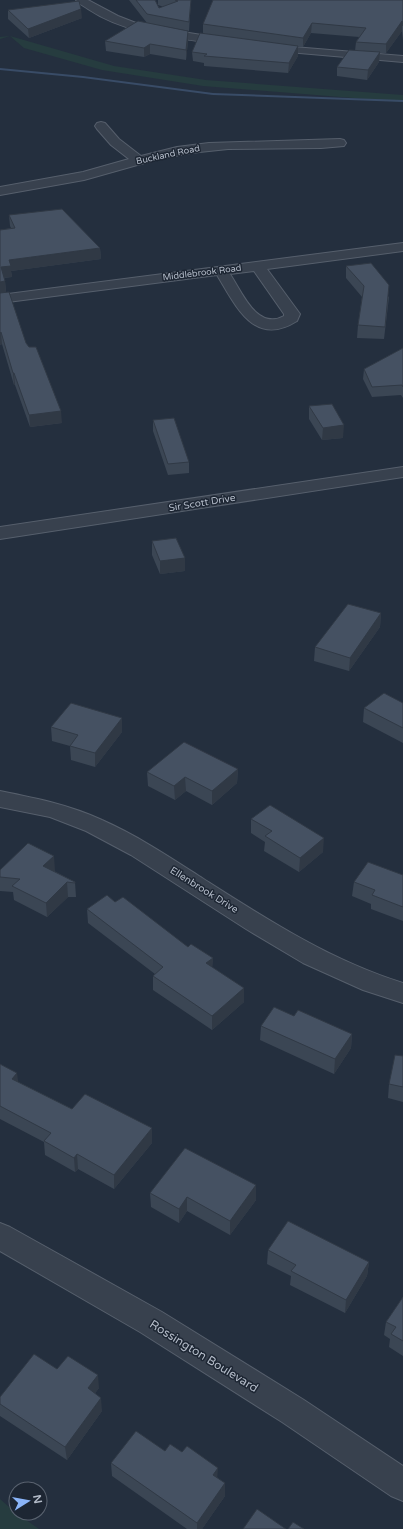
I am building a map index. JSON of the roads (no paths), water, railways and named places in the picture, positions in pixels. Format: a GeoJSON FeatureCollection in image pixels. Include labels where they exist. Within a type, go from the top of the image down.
{"type":"FeatureCollection","features":[{"type":"Feature","properties":{"kind":"street"},"geometry":{"type":"LineString","coordinates":[[81,0],[103,14],[132,24],[235,43]]}},
{"type":"Feature","properties":{"kind":"street"},"geometry":{"type":"LineString","coordinates":[[258,46],[307,52],[403,59]]}},
{"type":"Feature","properties":{"kind":"street"},"geometry":{"type":"LineString","coordinates":[[101,126],[115,142],[139,161]]}},
{"type":"Feature","properties":{"kind":"street","name":"Buckland Road"},"geometry":{"type":"LineString","coordinates":[[0,191],[84,176],[169,153],[213,146],[299,146],[340,143]]}},
{"type":"Feature","properties":{"kind":"street","name":"Middlebrook Road"},"geometry":{"type":"LineString","coordinates":[[0,299],[403,247]]}},
{"type":"Feature","properties":{"kind":"street"},"geometry":{"type":"LineString","coordinates":[[221,271],[255,320],[268,324],[285,322],[292,318],[292,314],[258,266]]}},
{"type":"Feature","properties":{"kind":"street","name":"Sir Scott Drive"},"geometry":{"type":"LineString","coordinates":[[0,533],[403,472]]}},
{"type":"Feature","properties":{"kind":"street","name":"Ellenbrook Drive"},"geometry":{"type":"LineString","coordinates":[[0,799],[28,804],[82,820],[131,844],[311,957],[386,989],[403,993]]}},
{"type":"Feature","properties":{"kind":"street","name":"Rossington Boulevard"},"geometry":{"type":"LineString","coordinates":[[0,1236],[157,1326],[293,1411],[403,1485]]}},
{"type":"Feature","properties":{"kind":"waterway"},"geometry":{"type":"LineString","coordinates":[[0,69],[83,77],[213,94],[403,101]]}}]}
